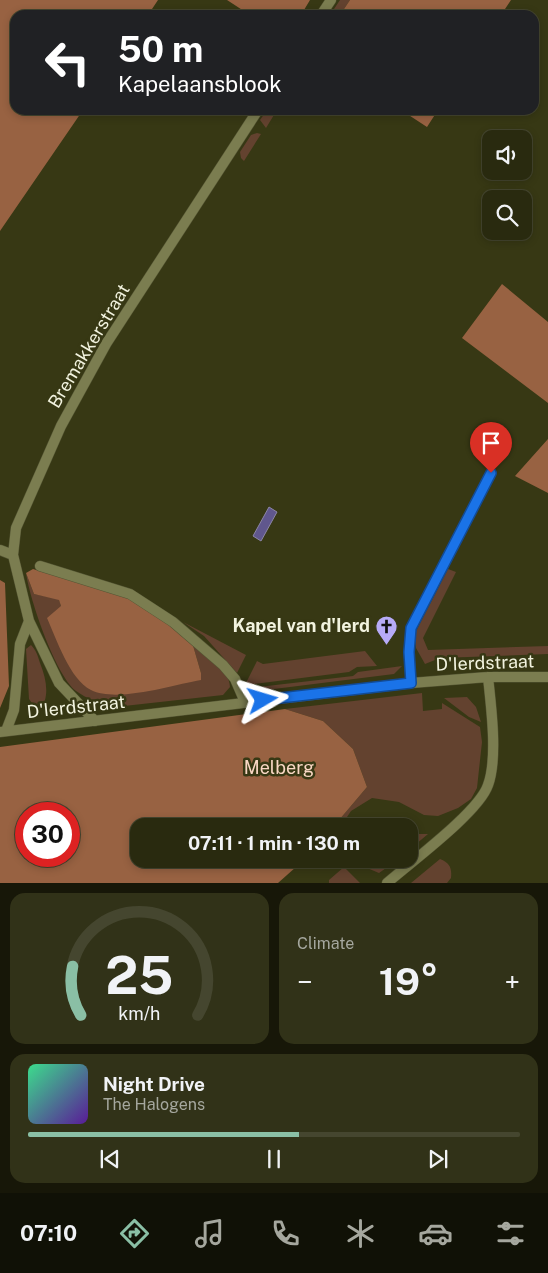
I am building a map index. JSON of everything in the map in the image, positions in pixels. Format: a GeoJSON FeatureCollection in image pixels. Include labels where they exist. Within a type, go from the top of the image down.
{"type":"FeatureCollection","features":[{"type":"Feature","properties":{"kind":"street","name":"Bremakkerstraat"},"geometry":{"type":"LineString","coordinates":[[95,721],[58,683],[29,621],[13,555],[16,528],[42,465],[74,401],[106,344],[255,115]]}},
{"type":"Feature","properties":{"kind":"street"},"geometry":{"type":"LineString","coordinates":[[411,683],[409,652],[411,628],[491,473]]}},
{"type":"Feature","properties":{"kind":"street"},"geometry":{"type":"LineString","coordinates":[[0,550],[13,555]]}},
{"type":"Feature","properties":{"kind":"street"},"geometry":{"type":"LineString","coordinates":[[40,566],[130,594],[173,622],[223,665],[235,679],[245,702]]}},
{"type":"Feature","properties":{"kind":"street"},"geometry":{"type":"LineString","coordinates":[[3,731],[14,710],[20,644],[29,621]]}},
{"type":"Feature","properties":{"kind":"street"},"geometry":{"type":"LineString","coordinates":[[387,883],[467,814],[485,794],[492,770],[488,677]]}},
{"type":"Feature","properties":{"kind":"street","name":"D'Ierdstraat"},"geometry":{"type":"LineString","coordinates":[[3,731],[411,683],[488,677],[548,677]]}},
{"type":"Feature","properties":{"kind":"shaded area"},"geometry":{"type":"Polygon","coordinates":[[[340,0],[350,0],[343,10],[333,10],[340,0]]]}},
{"type":"Feature","properties":{"kind":"shaded area"},"geometry":{"type":"Polygon","coordinates":[[[264,115],[274,115],[266,128],[260,120],[264,115]]]}},
{"type":"Feature","properties":{"kind":"shaded area"},"geometry":{"type":"Polygon","coordinates":[[[261,134],[244,161],[241,158],[240,152],[251,135],[261,134]]]}},
{"type":"Feature","properties":{"kind":"shaded area"},"geometry":{"type":"Polygon","coordinates":[[[269,507],[277,512],[261,541],[253,536],[269,507]]]}},
{"type":"Feature","properties":{"kind":"shaded area"},"geometry":{"type":"Polygon","coordinates":[[[448,569],[456,572],[423,638],[428,650],[548,646],[548,654],[440,658],[425,664],[416,648],[415,633],[448,569]]]}},
{"type":"Feature","properties":{"kind":"shaded area"},"geometry":{"type":"Polygon","coordinates":[[[26,573],[34,594],[59,599],[61,606],[201,673],[192,642],[221,668],[229,680],[230,687],[223,695],[115,707],[99,703],[76,691],[68,682],[52,653],[38,618],[26,573]]]}},
{"type":"Feature","properties":{"kind":"shaded area"},"geometry":{"type":"Polygon","coordinates":[[[183,622],[246,655],[237,673],[204,636],[183,622]]]}},
{"type":"Feature","properties":{"kind":"shaded area"},"geometry":{"type":"Polygon","coordinates":[[[31,645],[38,656],[46,683],[45,701],[39,713],[29,699],[26,649],[31,645]]]}},
{"type":"Feature","properties":{"kind":"shaded area"},"geometry":{"type":"Polygon","coordinates":[[[365,651],[377,666],[357,667],[349,672],[245,685],[257,661],[263,664],[365,651]]]}},
{"type":"Feature","properties":{"kind":"shaded area"},"geometry":{"type":"Polygon","coordinates":[[[402,666],[394,674],[258,691],[249,688],[353,676],[358,672],[402,666]]]}},
{"type":"Feature","properties":{"kind":"shaded area"},"geometry":{"type":"Polygon","coordinates":[[[422,693],[423,711],[442,709],[442,703],[480,727],[482,742],[477,788],[471,799],[458,808],[438,816],[424,815],[399,802],[372,798],[351,811],[346,818],[341,818],[367,787],[353,749],[323,721],[285,709],[422,693]]]}},
{"type":"Feature","properties":{"kind":"shaded area"},"geometry":{"type":"Polygon","coordinates":[[[467,697],[476,707],[481,722],[469,717],[444,698],[467,697]]]}},
{"type":"Feature","properties":{"kind":"shaded area"},"geometry":{"type":"Polygon","coordinates":[[[418,834],[428,834],[418,842],[418,834]]]}},
{"type":"Feature","properties":{"kind":"shaded area"},"geometry":{"type":"Polygon","coordinates":[[[440,859],[446,862],[451,869],[451,878],[447,883],[411,883],[440,859]]]}},
{"type":"Feature","properties":{"kind":"shaded area"},"geometry":{"type":"Polygon","coordinates":[[[345,868],[360,883],[329,883],[329,880],[345,868]]]}},
{"type":"Feature","properties":{"kind":"shaded area"},"geometry":{"type":"Polygon","coordinates":[[[367,868],[386,868],[379,873],[367,868]]]}},
{"type":"Feature","properties":{"kind":"green space"},"geometry":{"type":"Polygon","coordinates":[[[0,0],[158,0],[151,10],[10,10],[10,115],[80,115],[0,231],[0,0]]]}},
{"type":"Feature","properties":{"kind":"green space"},"geometry":{"type":"Polygon","coordinates":[[[227,0],[310,0],[304,10],[242,10],[227,0]]]}},
{"type":"Feature","properties":{"kind":"green space"},"geometry":{"type":"Polygon","coordinates":[[[350,0],[511,0],[504,10],[343,10],[350,0]]]}},
{"type":"Feature","properties":{"kind":"green space"},"geometry":{"type":"Polygon","coordinates":[[[409,115],[435,115],[427,127],[409,115]]]}},
{"type":"Feature","properties":{"kind":"green space"},"geometry":{"type":"Polygon","coordinates":[[[502,284],[548,322],[548,403],[462,338],[502,284]]]}},
{"type":"Feature","properties":{"kind":"green space"},"geometry":{"type":"Polygon","coordinates":[[[548,439],[548,493],[515,476],[548,439]]]}},
{"type":"Feature","properties":{"kind":"green space"},"geometry":{"type":"Polygon","coordinates":[[[33,569],[129,598],[173,627],[192,642],[201,673],[201,680],[145,692],[115,695],[102,694],[83,685],[70,668],[47,618],[61,606],[59,600],[34,594],[26,573],[33,569]]]}},
{"type":"Feature","properties":{"kind":"green space"},"geometry":{"type":"Polygon","coordinates":[[[0,580],[5,583],[9,686],[0,708],[0,580]]]}},
{"type":"Feature","properties":{"kind":"green space","name":"Melberg"},"geometry":{"type":"Polygon","coordinates":[[[285,709],[323,721],[353,749],[367,787],[341,818],[130,818],[130,868],[295,868],[278,883],[0,883],[0,747],[285,709]]]}},
{"type":"Feature","properties":{"kind":"place","name":"Kapel van d'Ierd"},"geometry":{"type":"Point","coordinates":[386,645]}},
{"type":"Feature","properties":{"kind":"route"},"geometry":{"type":"LineString","coordinates":[[263,700],[411,683],[409,652],[411,628],[491,473]]}}]}
